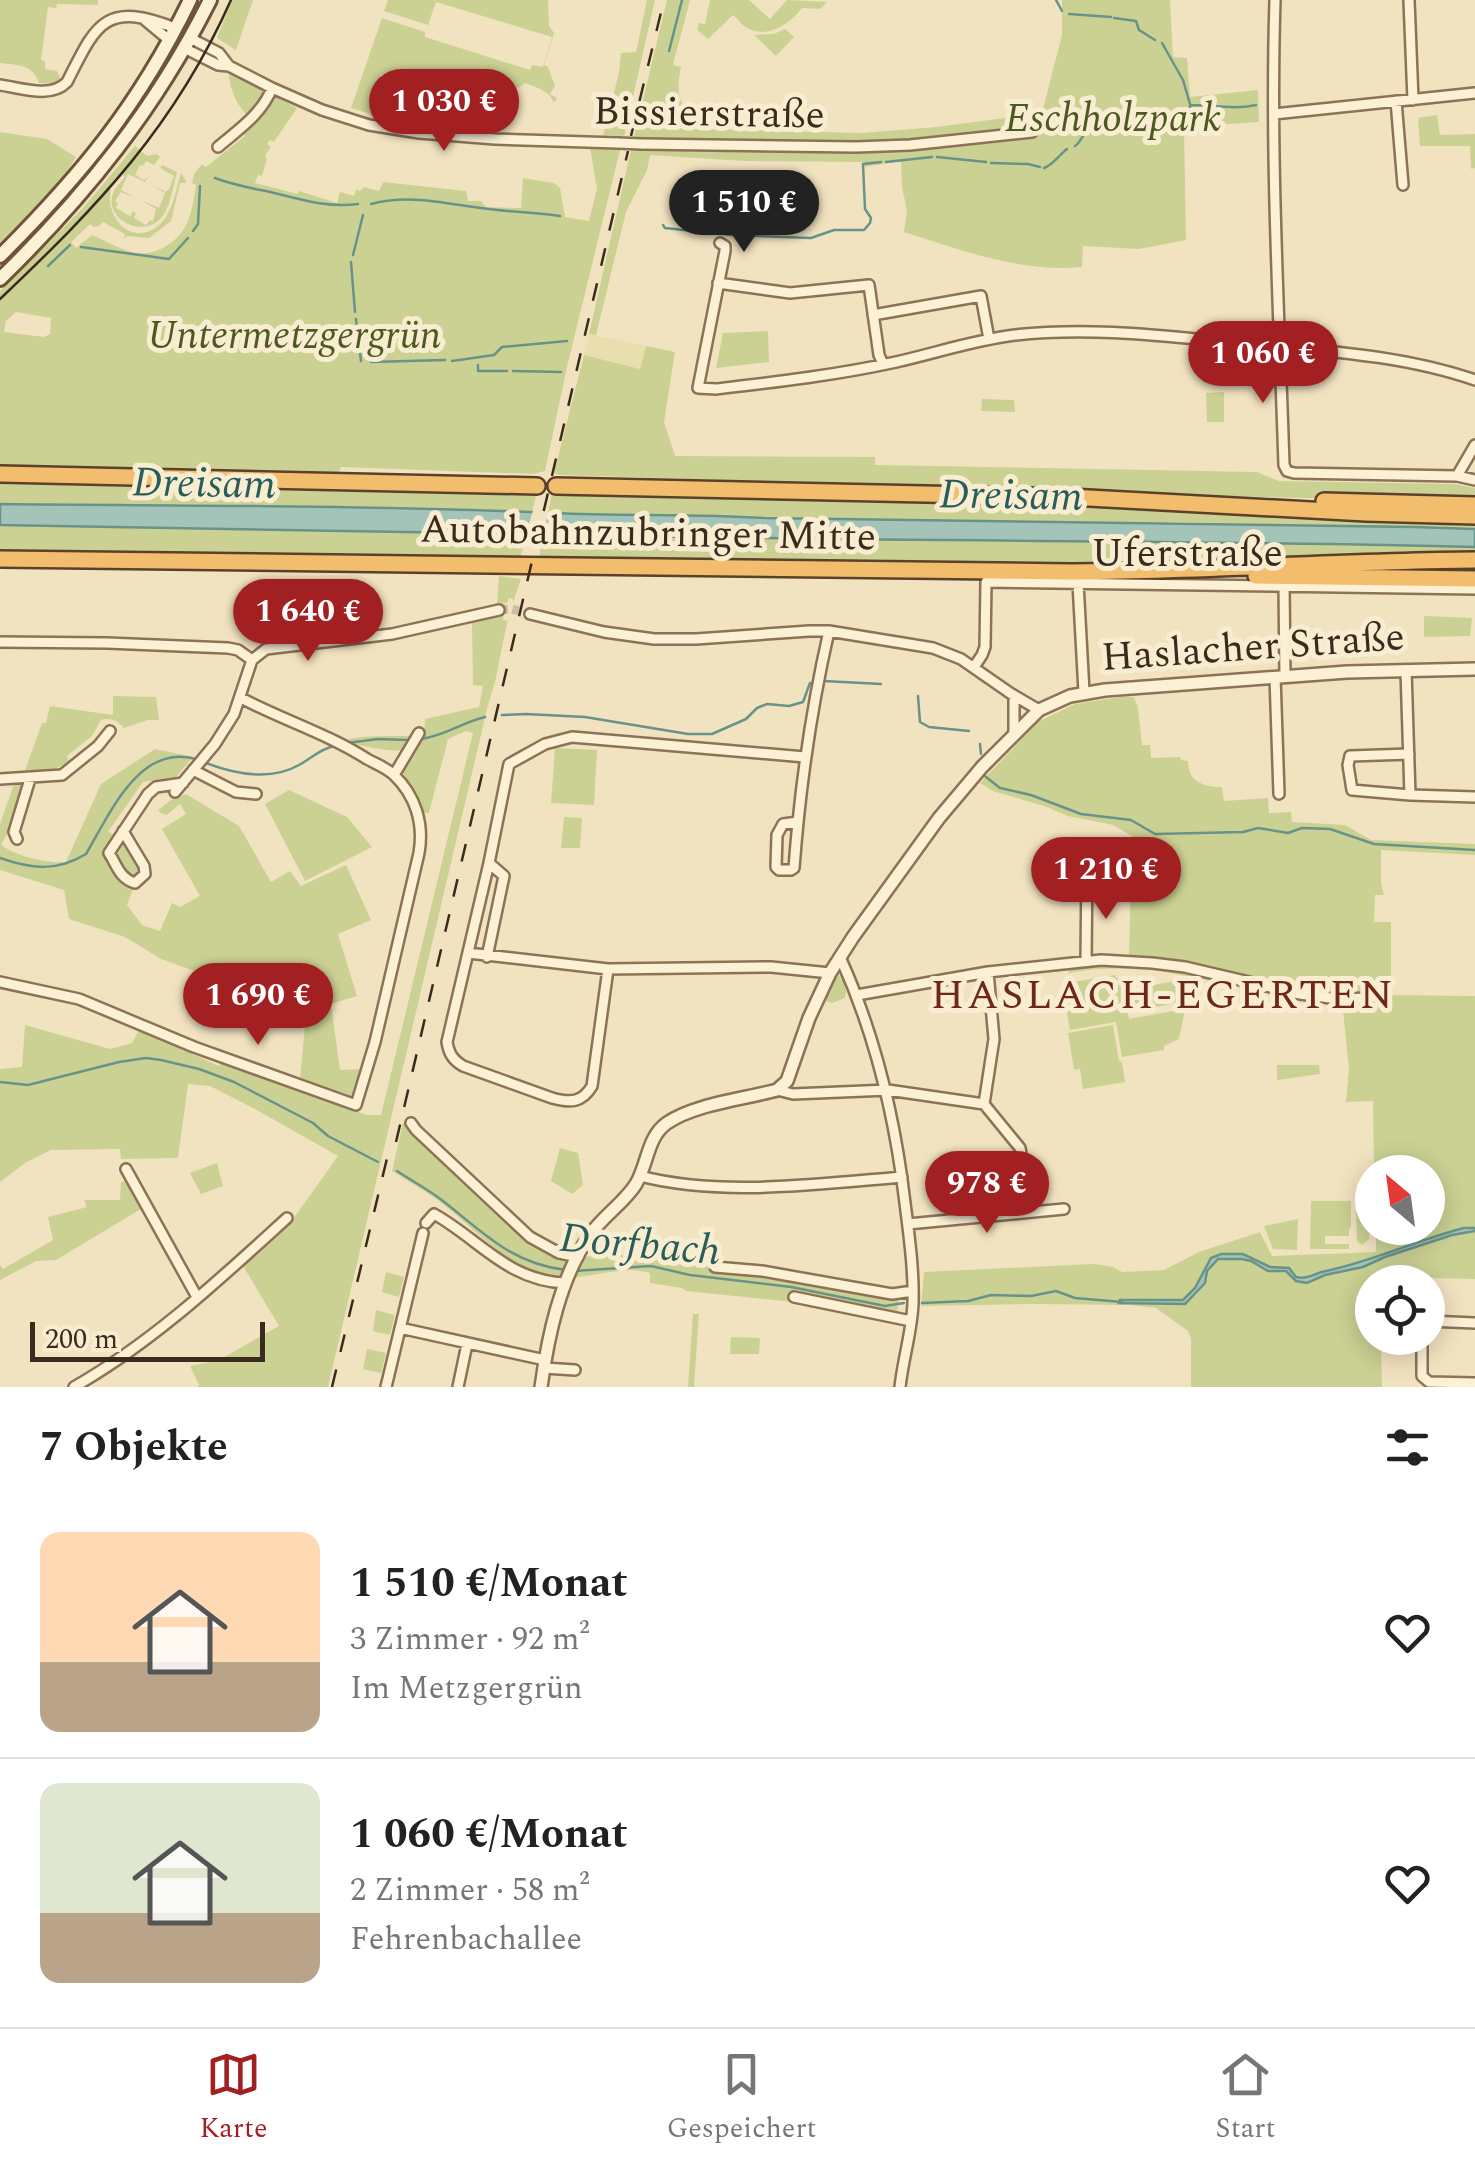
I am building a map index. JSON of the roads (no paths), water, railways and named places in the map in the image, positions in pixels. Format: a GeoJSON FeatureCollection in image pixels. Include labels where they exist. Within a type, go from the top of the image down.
{"type":"FeatureCollection","features":[{"type":"Feature","properties":{"kind":"highway","name":"Autobahnzubringer Mitte"},"geometry":{"type":"LineString","coordinates":[[0,474],[537,486]]}},
{"type":"Feature","properties":{"kind":"highway","name":"Autobahnzubringer Mitte"},"geometry":{"type":"LineString","coordinates":[[556,486],[1054,496],[1475,516]]}},
{"type":"Feature","properties":{"kind":"highway"},"geometry":{"type":"LineString","coordinates":[[1253,506],[1282,501],[1475,505]]}},
{"type":"Feature","properties":{"kind":"highway","name":"Autobahnzubringer Mitte"},"geometry":{"type":"LineString","coordinates":[[0,559],[1072,572],[1475,560]]}},
{"type":"Feature","properties":{"kind":"highway"},"geometry":{"type":"LineString","coordinates":[[1213,570],[1250,576],[1475,578]]}},
{"type":"Feature","properties":{"kind":"main road"},"geometry":{"type":"LineString","coordinates":[[0,256],[57,198],[110,135],[135,100],[190,0]]}},
{"type":"Feature","properties":{"kind":"main road"},"geometry":{"type":"LineString","coordinates":[[0,278],[44,236],[104,167],[147,110],[210,0]]}},
{"type":"Feature","properties":{"kind":"main road"},"geometry":{"type":"LineString","coordinates":[[172,34],[187,43]]}},
{"type":"Feature","properties":{"kind":"street"},"geometry":{"type":"LineString","coordinates":[[1274,0],[1276,257],[1284,465],[1287,472],[1457,476],[1475,480]]}},
{"type":"Feature","properties":{"kind":"street"},"geometry":{"type":"LineString","coordinates":[[1409,0],[1413,100]]}},
{"type":"Feature","properties":{"kind":"street"},"geometry":{"type":"LineString","coordinates":[[0,86],[54,92],[61,89],[96,26],[110,15],[135,13],[172,34]]}},
{"type":"Feature","properties":{"kind":"street","name":"Bissierstraße"},"geometry":{"type":"LineString","coordinates":[[187,43],[219,53],[229,66],[322,110],[369,126],[418,133],[642,144],[856,147],[1032,132]]}},
{"type":"Feature","properties":{"kind":"street"},"geometry":{"type":"LineString","coordinates":[[218,147],[258,113],[272,88]]}},
{"type":"Feature","properties":{"kind":"street"},"geometry":{"type":"LineString","coordinates":[[1274,114],[1475,94]]}},
{"type":"Feature","properties":{"kind":"street"},"geometry":{"type":"LineString","coordinates":[[1396,102],[1403,185]]}},
{"type":"Feature","properties":{"kind":"street"},"geometry":{"type":"LineString","coordinates":[[720,243],[725,251],[698,388],[769,382],[883,364],[989,339],[1078,331],[1280,346],[1422,364],[1475,380]]}},
{"type":"Feature","properties":{"kind":"street"},"geometry":{"type":"LineString","coordinates":[[718,283],[790,292],[868,284],[883,364]]}},
{"type":"Feature","properties":{"kind":"street"},"geometry":{"type":"LineString","coordinates":[[874,316],[982,296],[989,339]]}},
{"type":"Feature","properties":{"kind":"street"},"geometry":{"type":"LineString","coordinates":[[1457,476],[1475,445]]}},
{"type":"Feature","properties":{"kind":"street","name":"Uferstraße"},"geometry":{"type":"LineString","coordinates":[[974,667],[985,646],[986,582],[1475,589]]}},
{"type":"Feature","properties":{"kind":"street"},"geometry":{"type":"LineString","coordinates":[[1078,584],[1084,692]]}},
{"type":"Feature","properties":{"kind":"street"},"geometry":{"type":"LineString","coordinates":[[1279,794],[1284,585]]}},
{"type":"Feature","properties":{"kind":"street"},"geometry":{"type":"LineString","coordinates":[[175,792],[225,729],[241,698],[252,660],[266,649],[392,634],[499,610]]}},
{"type":"Feature","properties":{"kind":"street"},"geometry":{"type":"LineString","coordinates":[[530,614],[604,632],[654,639],[829,631],[933,648],[974,667],[1036,713],[979,770],[939,818],[840,957],[809,1018],[787,1082],[777,1090],[670,1121],[656,1134],[634,1188],[598,1224],[571,1270],[541,1387]]}},
{"type":"Feature","properties":{"kind":"street"},"geometry":{"type":"LineString","coordinates":[[798,822],[782,824],[778,830],[779,870],[794,868],[804,756],[829,631]]}},
{"type":"Feature","properties":{"kind":"street"},"geometry":{"type":"LineString","coordinates":[[0,642],[228,648],[252,660]]}},
{"type":"Feature","properties":{"kind":"street","name":"Haslacher Straße"},"geometry":{"type":"LineString","coordinates":[[1036,713],[1084,692],[1280,677],[1475,669]]}},
{"type":"Feature","properties":{"kind":"street"},"geometry":{"type":"LineString","coordinates":[[1406,670],[1410,795]]}},
{"type":"Feature","properties":{"kind":"street"},"geometry":{"type":"LineString","coordinates":[[1012,696],[1014,734]]}},
{"type":"Feature","properties":{"kind":"street"},"geometry":{"type":"LineString","coordinates":[[0,982],[79,999],[194,1047],[356,1105],[375,1042],[422,837],[418,812],[394,775],[349,746],[241,698]]}},
{"type":"Feature","properties":{"kind":"street"},"geometry":{"type":"LineString","coordinates":[[0,780],[62,775],[98,746],[110,730]]}},
{"type":"Feature","properties":{"kind":"street"},"geometry":{"type":"LineString","coordinates":[[394,775],[415,737]]}},
{"type":"Feature","properties":{"kind":"street"},"geometry":{"type":"LineString","coordinates":[[608,970],[592,1086],[579,1100],[566,1102],[454,1060],[448,1051],[446,1042],[509,764],[546,744],[572,738],[804,756]]}},
{"type":"Feature","properties":{"kind":"street"},"geometry":{"type":"LineString","coordinates":[[1409,754],[1350,756],[1352,790],[1475,796]]}},
{"type":"Feature","properties":{"kind":"street"},"geometry":{"type":"LineString","coordinates":[[198,763],[236,792],[256,794]]}},
{"type":"Feature","properties":{"kind":"street"},"geometry":{"type":"LineString","coordinates":[[17,839],[14,832],[30,778]]}},
{"type":"Feature","properties":{"kind":"street"},"geometry":{"type":"LineString","coordinates":[[123,831],[146,874],[135,883],[120,873],[109,852],[123,831],[148,794],[156,787],[183,783]]}},
{"type":"Feature","properties":{"kind":"street"},"geometry":{"type":"LineString","coordinates":[[1070,856],[1084,858],[1087,866],[1086,961]]}},
{"type":"Feature","properties":{"kind":"street"},"geometry":{"type":"LineString","coordinates":[[487,957],[504,876],[489,863]]}},
{"type":"Feature","properties":{"kind":"street"},"geometry":{"type":"LineString","coordinates":[[468,953],[608,970],[771,968],[830,973]]}},
{"type":"Feature","properties":{"kind":"street"},"geometry":{"type":"LineString","coordinates":[[840,957],[857,995],[888,1090],[902,1176],[913,1299],[900,1387]]}},
{"type":"Feature","properties":{"kind":"street"},"geometry":{"type":"LineString","coordinates":[[857,995],[988,972],[1086,961],[1152,962],[1194,968],[1300,994],[1372,998]]}},
{"type":"Feature","properties":{"kind":"street"},"geometry":{"type":"LineString","coordinates":[[804,971],[822,988]]}},
{"type":"Feature","properties":{"kind":"street"},"geometry":{"type":"LineString","coordinates":[[984,1104],[994,1039],[988,972]]}},
{"type":"Feature","properties":{"kind":"street"},"geometry":{"type":"LineString","coordinates":[[777,1090],[793,1094],[888,1090],[984,1104],[1020,1148],[1031,1212]]}},
{"type":"Feature","properties":{"kind":"street"},"geometry":{"type":"LineString","coordinates":[[411,1123],[530,1237],[559,1253],[571,1270]]}},
{"type":"Feature","properties":{"kind":"street"},"geometry":{"type":"LineString","coordinates":[[126,1169],[198,1297]]}},
{"type":"Feature","properties":{"kind":"street"},"geometry":{"type":"LineString","coordinates":[[640,1176],[688,1186],[768,1186],[902,1176]]}},
{"type":"Feature","properties":{"kind":"street"},"geometry":{"type":"LineString","coordinates":[[908,1224],[1064,1209]]}},
{"type":"Feature","properties":{"kind":"street"},"geometry":{"type":"LineString","coordinates":[[386,1387],[425,1228],[434,1214],[488,1254],[532,1278],[571,1270]]}},
{"type":"Feature","properties":{"kind":"street"},"geometry":{"type":"LineString","coordinates":[[74,1387],[218,1283],[287,1218]]}},
{"type":"Feature","properties":{"kind":"street"},"geometry":{"type":"LineString","coordinates":[[715,1267],[762,1271],[913,1299]]}},
{"type":"Feature","properties":{"kind":"street"},"geometry":{"type":"LineString","coordinates":[[794,1298],[912,1321]]}},
{"type":"Feature","properties":{"kind":"street"},"geometry":{"type":"LineString","coordinates":[[1445,1322],[1475,1323]]}},
{"type":"Feature","properties":{"kind":"street"},"geometry":{"type":"LineString","coordinates":[[400,1328],[576,1370]]}},
{"type":"Feature","properties":{"kind":"street"},"geometry":{"type":"LineString","coordinates":[[458,1387],[467,1344]]}},
{"type":"Feature","properties":{"kind":"street"},"geometry":{"type":"LineString","coordinates":[[1422,1355],[1422,1376],[1429,1382],[1475,1383]]}},
{"type":"Feature","properties":{"kind":"water","name":"Dreisam"},"geometry":{"type":"Polygon","coordinates":[[[0,504],[1415,527],[1475,529],[1475,547],[0,525],[0,504]]]}},
{"type":"Feature","properties":{"kind":"water"},"geometry":{"type":"Polygon","coordinates":[[[1464,1228],[1475,1228],[1445,1237],[1445,1233],[1464,1228]]]}},
{"type":"Feature","properties":{"kind":"water"},"geometry":{"type":"Polygon","coordinates":[[[1409,1245],[1422,1245],[1307,1283],[1296,1281],[1286,1271],[1268,1271],[1251,1261],[1218,1259],[1207,1271],[1205,1283],[1185,1304],[1119,1303],[1183,1300],[1195,1288],[1211,1258],[1221,1254],[1243,1254],[1270,1267],[1289,1268],[1296,1277],[1304,1278],[1409,1245]]]}},
{"type":"Feature","properties":{"kind":"waterway"},"geometry":{"type":"LineString","coordinates":[[669,51],[682,0]]}},
{"type":"Feature","properties":{"kind":"waterway"},"geometry":{"type":"LineString","coordinates":[[1056,0],[1062,11]]}},
{"type":"Feature","properties":{"kind":"waterway"},"geometry":{"type":"LineString","coordinates":[[1069,14],[1111,17]]}},
{"type":"Feature","properties":{"kind":"waterway"},"geometry":{"type":"LineString","coordinates":[[1114,18],[1136,21],[1139,30],[1155,40]]}},
{"type":"Feature","properties":{"kind":"waterway"},"geometry":{"type":"LineString","coordinates":[[1162,43],[1183,80],[1190,104]]}},
{"type":"Feature","properties":{"kind":"waterway"},"geometry":{"type":"LineString","coordinates":[[1189,108],[1256,105]]}},
{"type":"Feature","properties":{"kind":"waterway"},"geometry":{"type":"LineString","coordinates":[[1075,146],[1087,133],[1134,126],[1171,126],[1183,121]]}},
{"type":"Feature","properties":{"kind":"waterway"},"geometry":{"type":"LineString","coordinates":[[1044,168],[1067,149]]}},
{"type":"Feature","properties":{"kind":"waterway"},"geometry":{"type":"LineString","coordinates":[[886,162],[932,157]]}},
{"type":"Feature","properties":{"kind":"waterway"},"geometry":{"type":"LineString","coordinates":[[937,157],[986,162]]}},
{"type":"Feature","properties":{"kind":"waterway"},"geometry":{"type":"LineString","coordinates":[[663,225],[731,235],[811,238],[834,230],[864,230],[871,218],[865,209],[863,164],[881,162]]}},
{"type":"Feature","properties":{"kind":"waterway"},"geometry":{"type":"LineString","coordinates":[[991,163],[1040,167]]}},
{"type":"Feature","properties":{"kind":"waterway"},"geometry":{"type":"LineString","coordinates":[[215,178],[313,202],[358,204]]}},
{"type":"Feature","properties":{"kind":"waterway"},"geometry":{"type":"LineString","coordinates":[[193,231],[198,224],[200,186]]}},
{"type":"Feature","properties":{"kind":"waterway"},"geometry":{"type":"LineString","coordinates":[[371,204],[426,200],[560,216]]}},
{"type":"Feature","properties":{"kind":"waterway"},"geometry":{"type":"LineString","coordinates":[[353,255],[363,215]]}},
{"type":"Feature","properties":{"kind":"waterway"},"geometry":{"type":"LineString","coordinates":[[81,247],[169,259],[188,238]]}},
{"type":"Feature","properties":{"kind":"waterway"},"geometry":{"type":"LineString","coordinates":[[48,266],[70,245]]}},
{"type":"Feature","properties":{"kind":"waterway"},"geometry":{"type":"LineString","coordinates":[[351,262],[355,312]]}},
{"type":"Feature","properties":{"kind":"waterway"},"geometry":{"type":"LineString","coordinates":[[356,319],[361,361]]}},
{"type":"Feature","properties":{"kind":"waterway"},"geometry":{"type":"LineString","coordinates":[[452,361],[494,355],[502,347],[567,341]]}},
{"type":"Feature","properties":{"kind":"waterway"},"geometry":{"type":"LineString","coordinates":[[371,362],[445,360]]}},
{"type":"Feature","properties":{"kind":"waterway"},"geometry":{"type":"LineString","coordinates":[[478,365],[478,371],[507,371]]}},
{"type":"Feature","properties":{"kind":"waterway"},"geometry":{"type":"LineString","coordinates":[[513,371],[561,372]]}},
{"type":"Feature","properties":{"kind":"waterway"},"geometry":{"type":"LineString","coordinates":[[824,681],[881,684]]}},
{"type":"Feature","properties":{"kind":"waterway"},"geometry":{"type":"LineString","coordinates":[[502,715],[585,717],[688,734],[712,734],[746,719],[767,704],[789,706],[803,702],[810,683]]}},
{"type":"Feature","properties":{"kind":"waterway"},"geometry":{"type":"LineString","coordinates":[[918,696],[920,722],[929,727],[969,731]]}},
{"type":"Feature","properties":{"kind":"waterway"},"geometry":{"type":"LineString","coordinates":[[421,739],[485,717]]}},
{"type":"Feature","properties":{"kind":"waterway"},"geometry":{"type":"LineString","coordinates":[[347,743],[408,740]]}},
{"type":"Feature","properties":{"kind":"waterway"},"geometry":{"type":"LineString","coordinates":[[980,744],[981,754]]}},
{"type":"Feature","properties":{"kind":"waterway"},"geometry":{"type":"LineString","coordinates":[[206,763],[241,773],[277,773],[334,746]]}},
{"type":"Feature","properties":{"kind":"waterway"},"geometry":{"type":"LineString","coordinates":[[0,858],[44,867],[75,860],[86,854],[117,801],[144,770],[178,757],[199,760]]}},
{"type":"Feature","properties":{"kind":"waterway"},"geometry":{"type":"LineString","coordinates":[[981,773],[1000,788],[1081,814],[1131,820],[1155,834],[1243,832],[1258,828],[1288,833],[1302,828],[1330,829],[1374,844],[1475,850]]}},
{"type":"Feature","properties":{"kind":"waterway","name":"Dorfbach"},"geometry":{"type":"LineString","coordinates":[[0,1082],[28,1085],[119,1062],[161,1060],[234,1082],[378,1162]]}},
{"type":"Feature","properties":{"kind":"waterway","name":"Dorfbach"},"geometry":{"type":"LineString","coordinates":[[397,1171],[514,1254],[566,1270]]}},
{"type":"Feature","properties":{"kind":"waterway","name":"Dorfbach"},"geometry":{"type":"LineString","coordinates":[[574,1271],[651,1266],[885,1306],[904,1303]]}},
{"type":"Feature","properties":{"kind":"waterway","name":"Dorfbach"},"geometry":{"type":"LineString","coordinates":[[922,1303],[1056,1291],[1075,1298],[1122,1302]]}},
{"type":"Feature","properties":{"kind":"tunnel"},"geometry":{"type":"LineString","coordinates":[[499,610],[530,614]]}},
{"type":"Feature","properties":{"kind":"tram line"},"geometry":{"type":"LineString","coordinates":[[0,299],[70,231],[131,162],[185,87],[231,0]]}},
{"type":"Feature","properties":{"kind":"railway"},"geometry":{"type":"LineString","coordinates":[[631,136],[664,0]]}},
{"type":"Feature","properties":{"kind":"railway"},"geometry":{"type":"LineString","coordinates":[[396,1142],[628,151]]}},
{"type":"Feature","properties":{"kind":"railway"},"geometry":{"type":"LineString","coordinates":[[332,1387],[389,1150]]}},
{"type":"Feature","properties":{"kind":"district","name":"HASLACH-EGERTEN"},"geometry":{"type":"Point","coordinates":[1163,995]}},
{"type":"Feature","properties":{"kind":"park label","name":"Eschholzpark"},"geometry":{"type":"Point","coordinates":[1113,119]}},
{"type":"Feature","properties":{"kind":"park label","name":"Untermetzgergrün"},"geometry":{"type":"Point","coordinates":[294,336]}}]}
